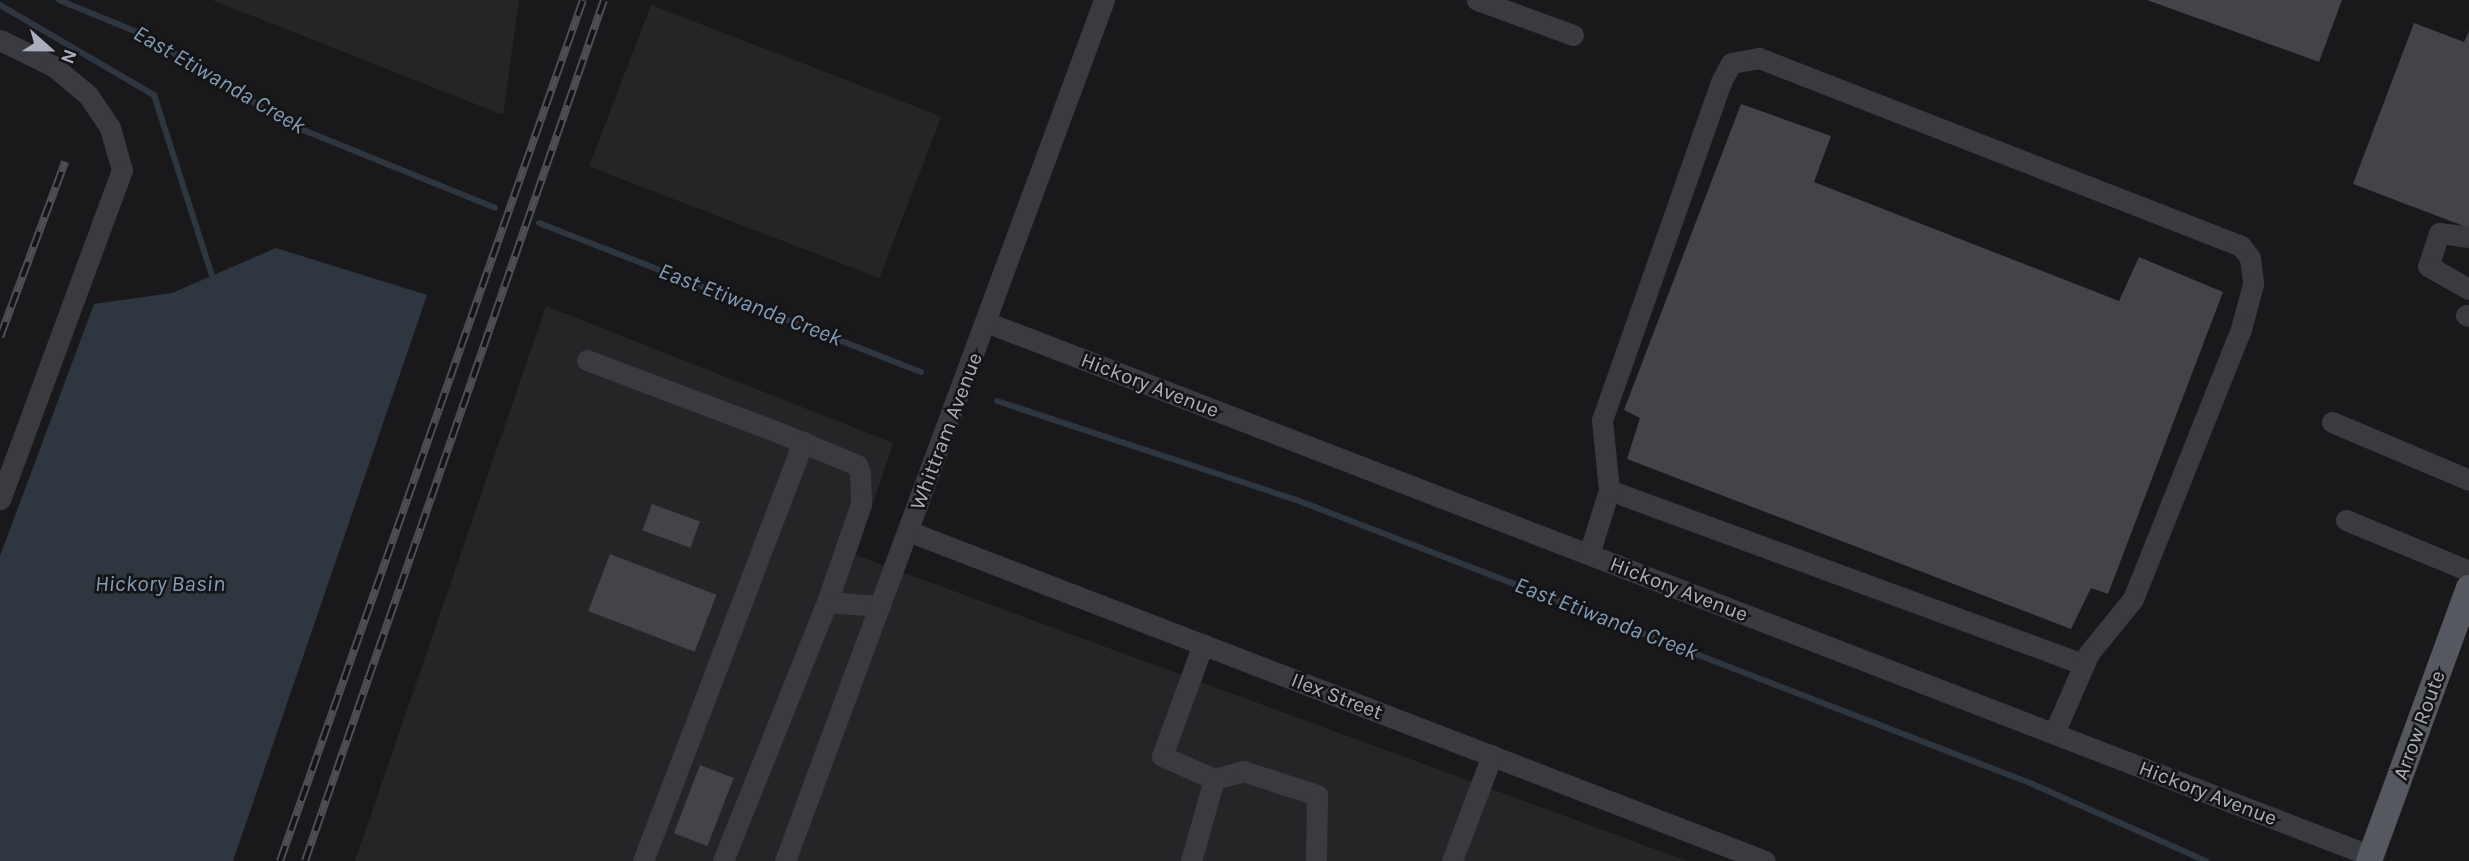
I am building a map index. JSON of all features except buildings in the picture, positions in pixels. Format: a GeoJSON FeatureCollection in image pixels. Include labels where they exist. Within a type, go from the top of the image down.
{"type":"FeatureCollection","features":[{"type":"Feature","properties":{"kind":"main road","name":"Arrow Route"},"geometry":{"type":"LineString","coordinates":[[2370,858],[2469,589]]}},
{"type":"Feature","properties":{"kind":"street","name":"Whittram Avenue"},"geometry":{"type":"LineString","coordinates":[[785,861],[1104,0]]}},
{"type":"Feature","properties":{"kind":"street"},"geometry":{"type":"LineString","coordinates":[[1477,0],[1573,35]]}},
{"type":"Feature","properties":{"kind":"street"},"geometry":{"type":"LineString","coordinates":[[0,40],[53,66],[88,95],[110,128],[122,170],[0,499]]}},
{"type":"Feature","properties":{"kind":"street"},"geometry":{"type":"LineString","coordinates":[[1589,554],[1609,490],[1605,410],[1721,82],[1731,63],[1759,58],[2241,246],[2250,258],[2253,284],[2241,329],[2139,586],[2083,664],[2054,733]]}},
{"type":"Feature","properties":{"kind":"street"},"geometry":{"type":"LineString","coordinates":[[2469,237],[2439,233],[2428,266],[2469,289]]}},
{"type":"Feature","properties":{"kind":"street","name":"Hickory Avenue"},"geometry":{"type":"LineString","coordinates":[[986,322],[2054,733],[2370,858]]}},
{"type":"Feature","properties":{"kind":"street"},"geometry":{"type":"LineString","coordinates":[[587,360],[803,442],[857,465],[860,473],[861,504],[827,602],[723,861]]}},
{"type":"Feature","properties":{"kind":"street"},"geometry":{"type":"LineString","coordinates":[[2332,422],[2469,480]]}},
{"type":"Feature","properties":{"kind":"street"},"geometry":{"type":"LineString","coordinates":[[643,861],[803,442]]}},
{"type":"Feature","properties":{"kind":"street"},"geometry":{"type":"LineString","coordinates":[[1609,490],[2083,664]]}},
{"type":"Feature","properties":{"kind":"street"},"geometry":{"type":"LineString","coordinates":[[2346,520],[2469,571]]}},
{"type":"Feature","properties":{"kind":"street","name":"Ilex Street"},"geometry":{"type":"LineString","coordinates":[[908,531],[1765,861]]}},
{"type":"Feature","properties":{"kind":"street"},"geometry":{"type":"LineString","coordinates":[[827,602],[880,606]]}},
{"type":"Feature","properties":{"kind":"street"},"geometry":{"type":"LineString","coordinates":[[1203,644],[1162,757],[1214,779],[1242,772],[1317,795],[1316,861]]}},
{"type":"Feature","properties":{"kind":"street"},"geometry":{"type":"LineString","coordinates":[[1452,861],[1492,755]]}},
{"type":"Feature","properties":{"kind":"street"},"geometry":{"type":"LineString","coordinates":[[1191,861],[1214,779]]}},
{"type":"Feature","properties":{"kind":"shaded area"},"geometry":{"type":"Polygon","coordinates":[[[212,0],[519,0],[503,115],[212,0]]]}},
{"type":"Feature","properties":{"kind":"shaded area"},"geometry":{"type":"Polygon","coordinates":[[[651,5],[941,116],[879,278],[589,167],[651,5]]]}},
{"type":"Feature","properties":{"kind":"shaded area"},"geometry":{"type":"Polygon","coordinates":[[[546,306],[893,443],[856,555],[1687,861],[355,861],[546,306]]]}},
{"type":"Feature","properties":{"kind":"water","name":"Hickory Basin"},"geometry":{"type":"Polygon","coordinates":[[[276,248],[427,295],[233,861],[0,861],[0,556],[94,304],[172,293],[276,248]]]}},
{"type":"Feature","properties":{"kind":"waterway","name":"East Etiwanda Creek"},"geometry":{"type":"LineString","coordinates":[[59,0],[142,34],[291,125],[495,208]]}},
{"type":"Feature","properties":{"kind":"waterway"},"geometry":{"type":"LineString","coordinates":[[0,5],[154,95],[212,276]]}},
{"type":"Feature","properties":{"kind":"waterway","name":"East Etiwanda Creek"},"geometry":{"type":"LineString","coordinates":[[539,223],[921,372]]}},
{"type":"Feature","properties":{"kind":"waterway","name":"East Etiwanda Creek"},"geometry":{"type":"LineString","coordinates":[[997,401],[1294,499],[2030,783],[2206,861]]}},
{"type":"Feature","properties":{"kind":"railway"},"geometry":{"type":"LineString","coordinates":[[280,861],[583,0]]}},
{"type":"Feature","properties":{"kind":"railway"},"geometry":{"type":"LineString","coordinates":[[305,861],[604,0]]}},
{"type":"Feature","properties":{"kind":"railway"},"geometry":{"type":"LineString","coordinates":[[0,337],[65,162]]}}]}
